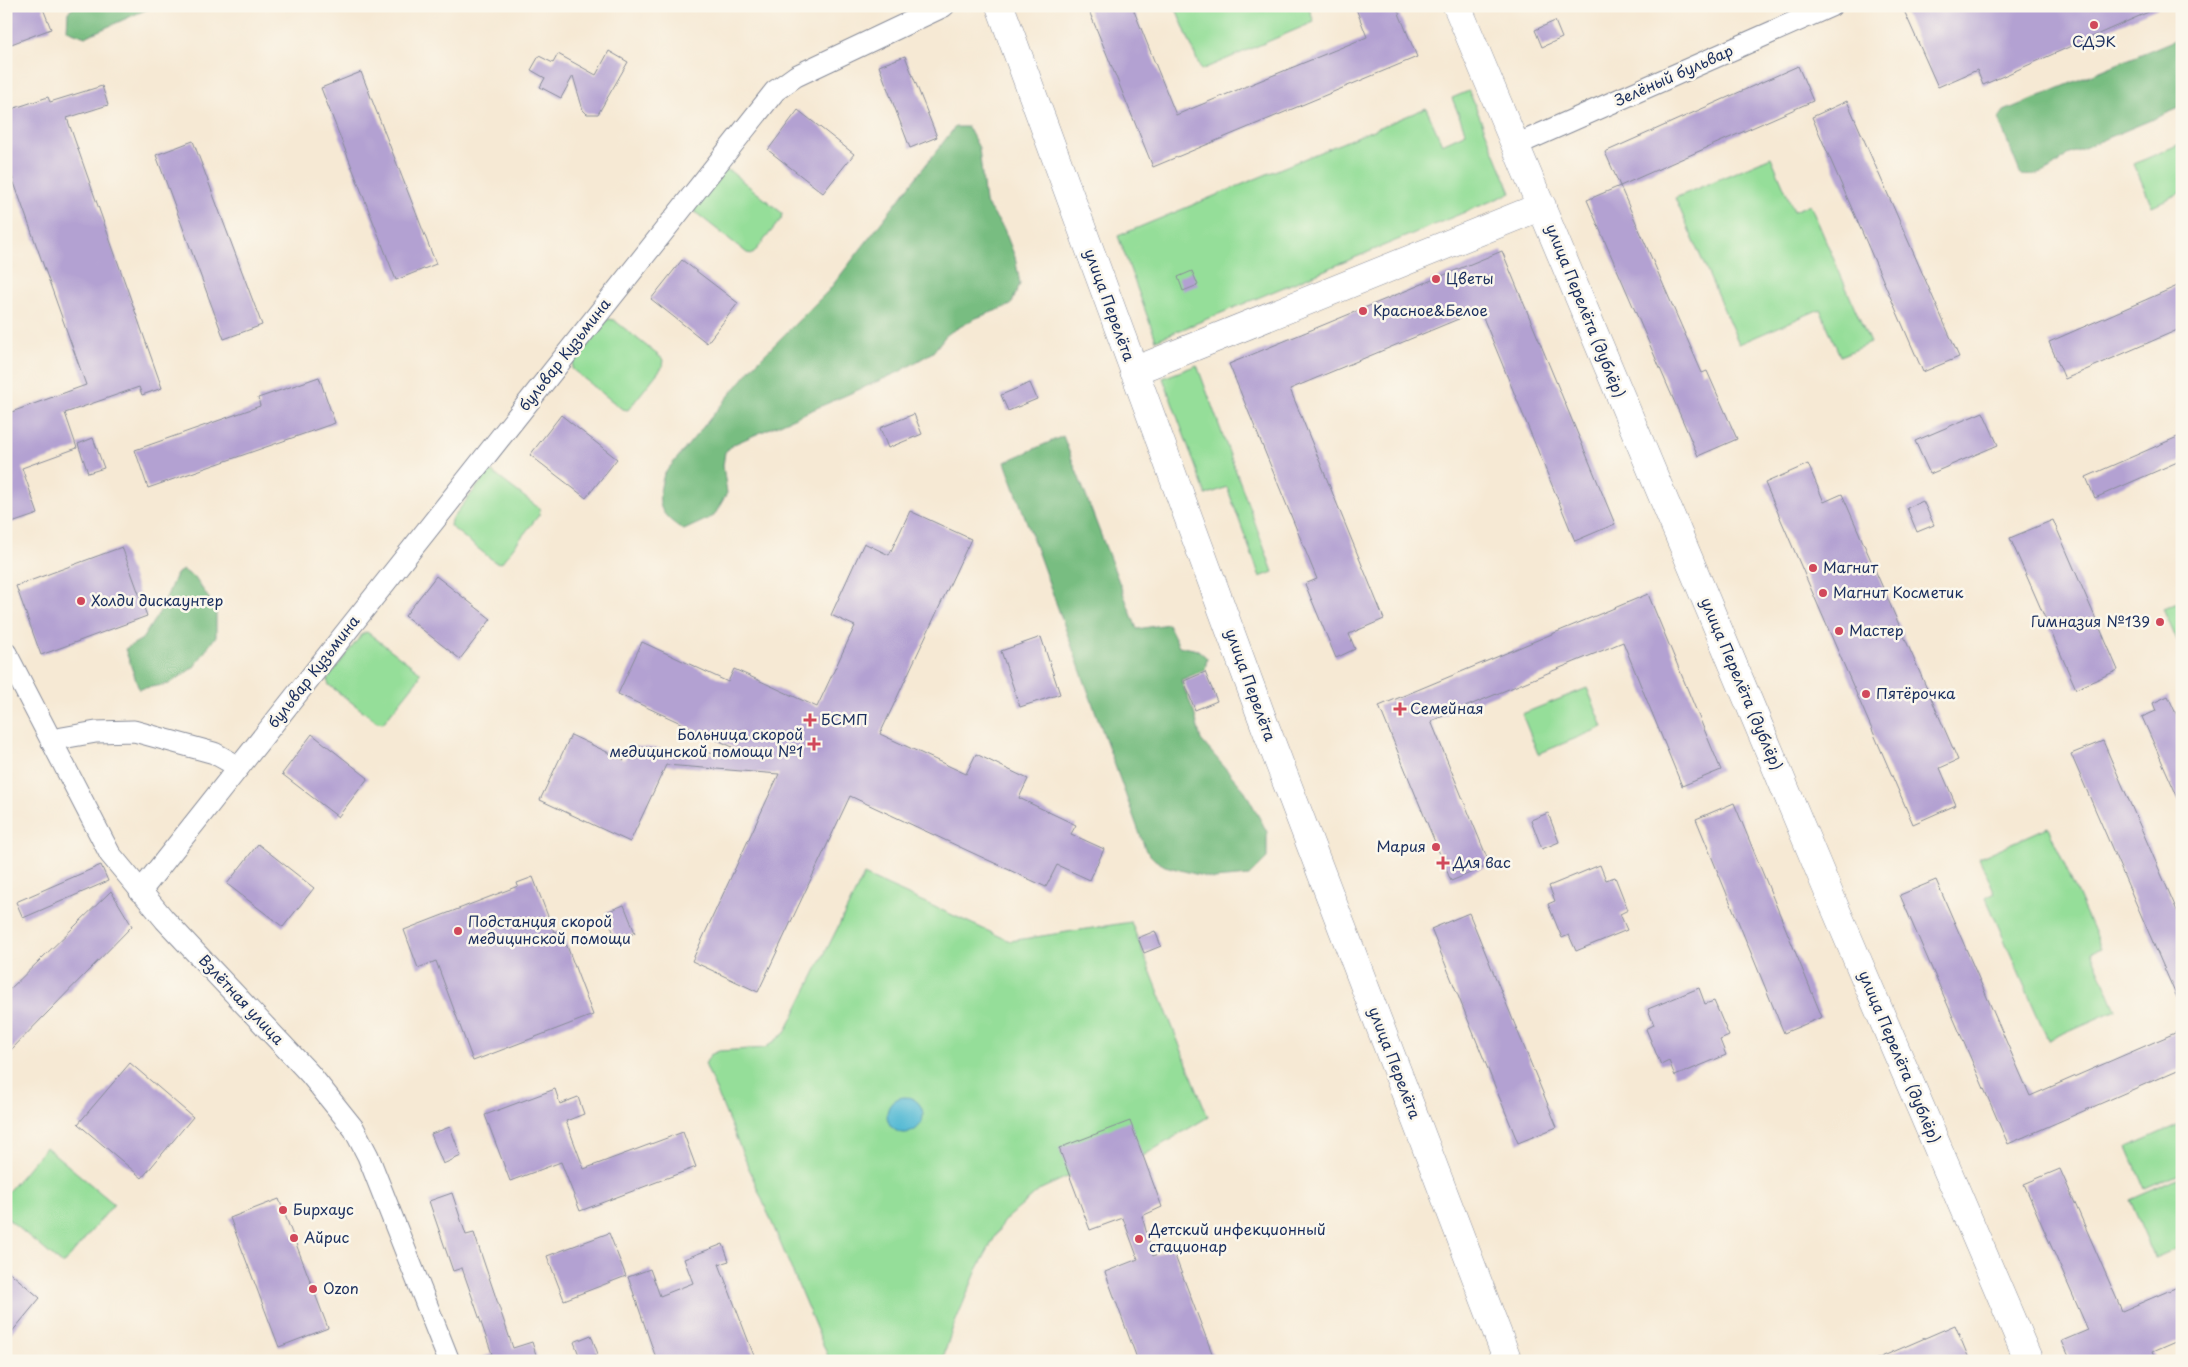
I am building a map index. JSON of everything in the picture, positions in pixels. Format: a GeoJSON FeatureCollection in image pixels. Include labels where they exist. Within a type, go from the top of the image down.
{"type":"FeatureCollection","features":[{"type":"Feature","properties":{"kind":"street","name":"бульвар Кузьмина"},"geometry":{"type":"LineString","coordinates":[[140,892],[775,91],[796,76],[944,6]]}},
{"type":"Feature","properties":{"kind":"street","name":"улица Перелёта"},"geometry":{"type":"LineString","coordinates":[[1000,6],[1317,864],[1508,1361]]}},
{"type":"Feature","properties":{"kind":"street","name":"улица Перелёта (дублёр)"},"geometry":{"type":"LineString","coordinates":[[1457,6],[1830,894],[2029,1361]]}},
{"type":"Feature","properties":{"kind":"street","name":"Зелёный бульвар"},"geometry":{"type":"LineString","coordinates":[[1516,145],[1831,6]]}},
{"type":"Feature","properties":{"kind":"street"},"geometry":{"type":"LineString","coordinates":[[1134,371],[1542,206]]}},
{"type":"Feature","properties":{"kind":"street","name":"Взлётная улица"},"geometry":{"type":"LineString","coordinates":[[6,653],[105,846],[140,892],[310,1074],[354,1129],[368,1156],[449,1361]]}},
{"type":"Feature","properties":{"kind":"street"},"geometry":{"type":"LineString","coordinates":[[51,740],[96,732],[134,731],[214,753],[239,767]]}},
{"type":"Feature","properties":{"kind":"green space"},"geometry":{"type":"Polygon","coordinates":[[[76,6],[154,6],[85,37],[67,30],[68,12],[76,6]]]}},
{"type":"Feature","properties":{"kind":"green space"},"geometry":{"type":"Polygon","coordinates":[[[1175,6],[1308,6],[1314,22],[1201,70],[1175,6]]]}},
{"type":"Feature","properties":{"kind":"green space"},"geometry":{"type":"Polygon","coordinates":[[[2182,37],[2182,107],[2067,155],[2046,171],[2034,175],[2021,175],[2001,126],[1999,118],[2004,111],[2182,37]]]}},
{"type":"Feature","properties":{"kind":"green space"},"geometry":{"type":"Polygon","coordinates":[[[1469,91],[1511,193],[1156,340],[1118,236],[1426,108],[1442,144],[1466,133],[1452,98],[1469,91]]]}},
{"type":"Feature","properties":{"kind":"green space"},"geometry":{"type":"Polygon","coordinates":[[[955,127],[968,127],[979,148],[985,202],[1004,229],[1015,257],[1020,284],[1011,305],[976,318],[947,334],[933,352],[899,372],[734,444],[725,452],[723,466],[727,493],[714,516],[684,530],[675,524],[668,518],[661,507],[660,493],[664,474],[757,362],[829,290],[955,127]]]}},
{"type":"Feature","properties":{"kind":"green space"},"geometry":{"type":"Polygon","coordinates":[[[2182,143],[2182,192],[2152,206],[2134,164],[2182,143]]]}},
{"type":"Feature","properties":{"kind":"green space"},"geometry":{"type":"Polygon","coordinates":[[[1771,157],[1794,211],[1810,204],[1870,343],[1840,356],[1820,309],[1739,344],[1675,198],[1771,157]]]}},
{"type":"Feature","properties":{"kind":"green space"},"geometry":{"type":"Polygon","coordinates":[[[724,170],[730,171],[782,213],[781,219],[753,254],[747,253],[695,212],[694,209],[724,170]]]}},
{"type":"Feature","properties":{"kind":"green space"},"geometry":{"type":"Polygon","coordinates":[[[608,319],[614,320],[664,360],[663,366],[628,410],[622,409],[572,369],[573,363],[608,319]]]}},
{"type":"Feature","properties":{"kind":"green space"},"geometry":{"type":"Polygon","coordinates":[[[1197,365],[1273,572],[1260,577],[1227,487],[1206,495],[1163,378],[1197,365]]]}},
{"type":"Feature","properties":{"kind":"green space"},"geometry":{"type":"Polygon","coordinates":[[[1063,436],[1137,629],[1168,624],[1179,646],[1198,650],[1207,658],[1205,670],[1181,680],[1194,712],[1201,740],[1245,791],[1267,832],[1267,858],[1249,876],[1214,879],[1165,866],[1146,851],[1005,462],[1063,436]]]}},
{"type":"Feature","properties":{"kind":"green space"},"geometry":{"type":"Polygon","coordinates":[[[492,472],[540,509],[539,515],[501,563],[495,562],[450,526],[451,520],[487,474],[492,472]]]}},
{"type":"Feature","properties":{"kind":"green space"},"geometry":{"type":"Polygon","coordinates":[[[183,570],[195,578],[216,609],[216,636],[194,667],[169,684],[139,689],[125,649],[142,639],[162,608],[176,574],[183,570]]]}},
{"type":"Feature","properties":{"kind":"green space"},"geometry":{"type":"Polygon","coordinates":[[[2182,601],[2182,652],[2163,609],[2182,601]]]}},
{"type":"Feature","properties":{"kind":"green space"},"geometry":{"type":"Polygon","coordinates":[[[367,632],[420,672],[419,678],[383,723],[377,722],[329,685],[327,680],[362,634],[367,632]]]}},
{"type":"Feature","properties":{"kind":"green space"},"geometry":{"type":"Polygon","coordinates":[[[1587,688],[1603,727],[1538,754],[1522,714],[1587,688]]]}},
{"type":"Feature","properties":{"kind":"green space"},"geometry":{"type":"Polygon","coordinates":[[[2048,827],[2101,948],[2091,952],[2116,1010],[2048,1040],[1986,898],[1995,893],[1979,858],[2048,827]]]}},
{"type":"Feature","properties":{"kind":"green space"},"geometry":{"type":"Polygon","coordinates":[[[864,875],[1010,941],[1131,922],[1208,1117],[1121,1169],[1080,1171],[1041,1189],[1003,1222],[977,1270],[952,1330],[942,1361],[830,1361],[705,1064],[710,1055],[719,1051],[765,1048],[785,1033],[864,875]]]}},
{"type":"Feature","properties":{"kind":"green space"},"geometry":{"type":"Polygon","coordinates":[[[2182,1123],[2182,1173],[2145,1189],[2127,1147],[2182,1123]]]}},
{"type":"Feature","properties":{"kind":"green space"},"geometry":{"type":"Polygon","coordinates":[[[46,1147],[114,1204],[63,1265],[6,1217],[6,1194],[46,1147]]]}},
{"type":"Feature","properties":{"kind":"green space"},"geometry":{"type":"Polygon","coordinates":[[[2182,1177],[2182,1246],[2155,1258],[2130,1200],[2182,1177]]]}},
{"type":"Feature","properties":{"kind":"water"},"geometry":{"type":"Polygon","coordinates":[[[905,1097],[912,1098],[918,1102],[922,1108],[922,1122],[918,1128],[912,1132],[905,1133],[898,1132],[892,1128],[888,1122],[887,1115],[888,1108],[892,1102],[898,1098],[905,1097]]]}},
{"type":"Feature","properties":{"kind":"building"},"geometry":{"type":"Polygon","coordinates":[[[6,6],[42,6],[51,29],[6,46],[6,6]]]}},
{"type":"Feature","properties":{"kind":"building"},"geometry":{"type":"Polygon","coordinates":[[[1087,6],[1132,6],[1176,115],[1367,37],[1355,6],[1396,6],[1417,57],[1153,167],[1087,6]]]}},
{"type":"Feature","properties":{"kind":"building"},"geometry":{"type":"Polygon","coordinates":[[[1902,6],[2162,6],[1983,85],[1977,70],[1938,87],[1902,6]]]}},
{"type":"Feature","properties":{"kind":"building"},"geometry":{"type":"Polygon","coordinates":[[[1555,21],[1562,38],[1542,47],[1535,30],[1555,21]]]}},
{"type":"Feature","properties":{"kind":"building"},"geometry":{"type":"Polygon","coordinates":[[[609,51],[628,62],[598,114],[587,114],[583,110],[573,76],[561,98],[540,87],[545,78],[531,70],[539,56],[553,63],[558,54],[596,75],[609,51]]]}},
{"type":"Feature","properties":{"kind":"building"},"geometry":{"type":"Polygon","coordinates":[[[905,56],[937,137],[910,148],[879,66],[905,56]]]}},
{"type":"Feature","properties":{"kind":"building"},"geometry":{"type":"Polygon","coordinates":[[[1798,66],[1813,101],[1620,186],[1605,152],[1798,66]]]}},
{"type":"Feature","properties":{"kind":"building"},"geometry":{"type":"Polygon","coordinates":[[[361,72],[436,264],[396,280],[321,88],[361,72]]]}},
{"type":"Feature","properties":{"kind":"building"},"geometry":{"type":"Polygon","coordinates":[[[102,86],[108,105],[67,118],[162,388],[142,395],[139,387],[65,413],[77,448],[22,468],[38,514],[6,525],[6,414],[86,385],[6,160],[6,111],[48,97],[50,102],[102,86]]]}},
{"type":"Feature","properties":{"kind":"building"},"geometry":{"type":"Polygon","coordinates":[[[1847,101],[1959,357],[1923,372],[1812,117],[1847,101]]]}},
{"type":"Feature","properties":{"kind":"building"},"geometry":{"type":"Polygon","coordinates":[[[798,110],[854,154],[823,193],[768,150],[798,110]]]}},
{"type":"Feature","properties":{"kind":"building"},"geometry":{"type":"Polygon","coordinates":[[[193,141],[262,325],[224,339],[156,155],[193,141]]]}},
{"type":"Feature","properties":{"kind":"building"},"geometry":{"type":"Polygon","coordinates":[[[1620,186],[1702,373],[1707,371],[1737,439],[1698,456],[1587,200],[1620,186]]]}},
{"type":"Feature","properties":{"kind":"building"},"geometry":{"type":"Polygon","coordinates":[[[1502,251],[1615,524],[1575,541],[1480,310],[1290,389],[1384,619],[1349,634],[1355,649],[1336,658],[1305,584],[1317,579],[1229,364],[1502,251]]]}},
{"type":"Feature","properties":{"kind":"building"},"geometry":{"type":"Polygon","coordinates":[[[682,260],[738,303],[707,343],[651,299],[682,260]]]}},
{"type":"Feature","properties":{"kind":"building"},"geometry":{"type":"Polygon","coordinates":[[[1192,271],[1198,285],[1183,291],[1178,277],[1192,271]]]}},
{"type":"Feature","properties":{"kind":"building"},"geometry":{"type":"Polygon","coordinates":[[[2182,284],[2182,328],[2065,379],[2049,342],[2182,284]]]}},
{"type":"Feature","properties":{"kind":"building"},"geometry":{"type":"Polygon","coordinates":[[[319,377],[335,423],[148,488],[135,450],[260,406],[258,398],[319,377]]]}},
{"type":"Feature","properties":{"kind":"building"},"geometry":{"type":"Polygon","coordinates":[[[1030,383],[1037,399],[1008,411],[1001,395],[1030,383]]]}},
{"type":"Feature","properties":{"kind":"building"},"geometry":{"type":"Polygon","coordinates":[[[1983,412],[1998,445],[1930,474],[1915,441],[1983,412]]]}},
{"type":"Feature","properties":{"kind":"building"},"geometry":{"type":"Polygon","coordinates":[[[914,414],[922,434],[888,448],[880,428],[914,414]]]}},
{"type":"Feature","properties":{"kind":"building"},"geometry":{"type":"Polygon","coordinates":[[[561,415],[617,459],[586,498],[530,455],[561,415]]]}},
{"type":"Feature","properties":{"kind":"building"},"geometry":{"type":"Polygon","coordinates":[[[2182,435],[2182,460],[2095,498],[2086,477],[2182,435]]]}},
{"type":"Feature","properties":{"kind":"building"},"geometry":{"type":"Polygon","coordinates":[[[93,438],[104,468],[88,473],[78,444],[93,438]]]}},
{"type":"Feature","properties":{"kind":"building"},"geometry":{"type":"Polygon","coordinates":[[[1808,464],[1824,502],[1842,494],[1958,760],[1940,768],[1956,805],[1913,824],[1765,483],[1808,464]]]}},
{"type":"Feature","properties":{"kind":"building"},"geometry":{"type":"Polygon","coordinates":[[[1923,501],[1934,525],[1917,532],[1907,508],[1923,501]]]}},
{"type":"Feature","properties":{"kind":"building","name":"Больница скорой медицинской помощи №1"},"geometry":{"type":"Polygon","coordinates":[[[910,511],[971,539],[880,734],[966,774],[976,754],[1028,779],[1019,798],[1076,825],[1071,834],[1104,849],[1090,880],[1057,865],[1046,887],[850,796],[758,992],[692,961],[779,774],[666,765],[630,842],[540,800],[571,735],[624,760],[631,746],[754,757],[618,694],[642,642],[728,682],[734,669],[817,707],[855,626],[831,615],[864,543],[889,555],[910,511]]]}},
{"type":"Feature","properties":{"kind":"building"},"geometry":{"type":"Polygon","coordinates":[[[2053,520],[2118,670],[2076,689],[2010,538],[2053,520]]]}},
{"type":"Feature","properties":{"kind":"building","name":"Холди дискаунтер"},"geometry":{"type":"Polygon","coordinates":[[[122,547],[147,616],[41,655],[16,586],[122,547]]]}},
{"type":"Feature","properties":{"kind":"building"},"geometry":{"type":"Polygon","coordinates":[[[436,576],[491,619],[460,659],[405,616],[436,576]]]}},
{"type":"Feature","properties":{"kind":"building"},"geometry":{"type":"Polygon","coordinates":[[[1648,594],[1721,770],[1682,786],[1623,642],[1431,721],[1490,865],[1451,881],[1379,706],[1648,594]]]}},
{"type":"Feature","properties":{"kind":"building"},"geometry":{"type":"Polygon","coordinates":[[[1041,637],[1060,694],[1020,707],[1001,651],[1041,637]]]}},
{"type":"Feature","properties":{"kind":"building"},"geometry":{"type":"Polygon","coordinates":[[[1205,672],[1217,701],[1195,710],[1184,681],[1205,672]]]}},
{"type":"Feature","properties":{"kind":"building"},"geometry":{"type":"Polygon","coordinates":[[[2168,696],[2182,727],[2182,807],[2142,717],[2156,711],[2153,703],[2168,696]]]}},
{"type":"Feature","properties":{"kind":"building"},"geometry":{"type":"Polygon","coordinates":[[[312,734],[368,778],[338,817],[282,774],[312,734]]]}},
{"type":"Feature","properties":{"kind":"building"},"geometry":{"type":"Polygon","coordinates":[[[2103,741],[2182,922],[2182,1009],[2071,754],[2103,741]]]}},
{"type":"Feature","properties":{"kind":"building"},"geometry":{"type":"Polygon","coordinates":[[[1734,803],[1822,1017],[1784,1033],[1696,819],[1734,803]]]}},
{"type":"Feature","properties":{"kind":"building"},"geometry":{"type":"Polygon","coordinates":[[[1548,813],[1559,842],[1542,849],[1531,820],[1548,813]]]}},
{"type":"Feature","properties":{"kind":"building"},"geometry":{"type":"Polygon","coordinates":[[[258,844],[314,888],[283,927],[227,884],[258,844]]]}},
{"type":"Feature","properties":{"kind":"building"},"geometry":{"type":"Polygon","coordinates":[[[101,865],[108,881],[23,918],[16,902],[101,865]]]}},
{"type":"Feature","properties":{"kind":"building"},"geometry":{"type":"Polygon","coordinates":[[[1600,865],[1606,880],[1615,877],[1628,910],[1620,914],[1627,930],[1576,951],[1569,935],[1562,938],[1548,904],[1555,901],[1549,886],[1600,865]]]}},
{"type":"Feature","properties":{"kind":"building"},"geometry":{"type":"Polygon","coordinates":[[[533,877],[554,932],[561,930],[593,1015],[473,1061],[436,961],[418,968],[404,930],[518,886],[517,883],[533,877]]]}},
{"type":"Feature","properties":{"kind":"building"},"geometry":{"type":"Polygon","coordinates":[[[1936,880],[2030,1096],[2182,1030],[2182,1068],[2008,1144],[1900,895],[1936,880]]]}},
{"type":"Feature","properties":{"kind":"building"},"geometry":{"type":"Polygon","coordinates":[[[111,891],[132,926],[6,1055],[6,993],[111,891]]]}},
{"type":"Feature","properties":{"kind":"building"},"geometry":{"type":"Polygon","coordinates":[[[624,905],[635,933],[616,940],[606,912],[624,905]]]}},
{"type":"Feature","properties":{"kind":"building"},"geometry":{"type":"Polygon","coordinates":[[[1469,913],[1557,1127],[1518,1143],[1431,929],[1469,913]]]}},
{"type":"Feature","properties":{"kind":"building"},"geometry":{"type":"Polygon","coordinates":[[[1155,931],[1161,946],[1144,953],[1138,938],[1155,931]]]}},
{"type":"Feature","properties":{"kind":"building"},"geometry":{"type":"Polygon","coordinates":[[[1699,988],[1705,1004],[1714,1001],[1729,1036],[1720,1040],[1726,1055],[1675,1076],[1669,1061],[1661,1065],[1646,1029],[1654,1025],[1648,1009],[1699,988]]]}},
{"type":"Feature","properties":{"kind":"building"},"geometry":{"type":"Polygon","coordinates":[[[130,1063],[193,1117],[142,1178],[78,1124],[130,1063]]]}},
{"type":"Feature","properties":{"kind":"building"},"geometry":{"type":"Polygon","coordinates":[[[555,1089],[560,1104],[578,1097],[584,1114],[566,1121],[584,1169],[683,1132],[696,1167],[580,1211],[561,1162],[510,1181],[485,1115],[555,1089]]]}},
{"type":"Feature","properties":{"kind":"building","name":"Детский инфекционный стационар"},"geometry":{"type":"Polygon","coordinates":[[[1130,1121],[1162,1207],[1142,1216],[1153,1256],[1172,1248],[1215,1361],[1138,1361],[1105,1272],[1138,1259],[1123,1218],[1090,1230],[1059,1148],[1130,1121]]]}},
{"type":"Feature","properties":{"kind":"building"},"geometry":{"type":"Polygon","coordinates":[[[450,1127],[461,1156],[443,1164],[431,1134],[450,1127]]]}},
{"type":"Feature","properties":{"kind":"building"},"geometry":{"type":"Polygon","coordinates":[[[2060,1169],[2122,1311],[2182,1285],[2182,1339],[2152,1352],[2156,1361],[2071,1361],[2062,1341],[2088,1330],[2024,1184],[2060,1169]]]}},
{"type":"Feature","properties":{"kind":"building"},"geometry":{"type":"Polygon","coordinates":[[[452,1193],[466,1235],[474,1233],[513,1348],[532,1342],[538,1361],[483,1361],[482,1357],[492,1354],[462,1268],[453,1271],[429,1201],[452,1193]]]}},
{"type":"Feature","properties":{"kind":"building"},"geometry":{"type":"Polygon","coordinates":[[[279,1199],[328,1328],[279,1347],[230,1218],[279,1199]]]}},
{"type":"Feature","properties":{"kind":"building"},"geometry":{"type":"Polygon","coordinates":[[[609,1233],[626,1276],[564,1300],[547,1256],[609,1233]]]}},
{"type":"Feature","properties":{"kind":"building"},"geometry":{"type":"Polygon","coordinates":[[[723,1244],[729,1261],[719,1264],[756,1361],[657,1361],[628,1277],[650,1269],[660,1296],[693,1283],[684,1259],[723,1244]]]}},
{"type":"Feature","properties":{"kind":"building"},"geometry":{"type":"Polygon","coordinates":[[[6,1269],[40,1298],[6,1339],[6,1269]]]}},
{"type":"Feature","properties":{"kind":"building"},"geometry":{"type":"Polygon","coordinates":[[[1955,1325],[1970,1361],[1872,1361],[1955,1325]]]}},
{"type":"Feature","properties":{"kind":"building"},"geometry":{"type":"Polygon","coordinates":[[[591,1335],[598,1354],[581,1360],[574,1342],[591,1335]]]}},
{"type":"Feature","properties":{"kind":"place","name":"СДЭК"},"geometry":{"type":"Point","coordinates":[2094,25]}},
{"type":"Feature","properties":{"kind":"place","name":"Цветы"},"geometry":{"type":"Point","coordinates":[1436,279]}},
{"type":"Feature","properties":{"kind":"place","name":"Красное&Белое"},"geometry":{"type":"Point","coordinates":[1363,311]}},
{"type":"Feature","properties":{"kind":"place","name":"Магнит"},"geometry":{"type":"Point","coordinates":[1813,568]}},
{"type":"Feature","properties":{"kind":"place","name":"Магнит Косметик"},"geometry":{"type":"Point","coordinates":[1823,593]}},
{"type":"Feature","properties":{"kind":"place","name":"Холди дискаунтер"},"geometry":{"type":"Point","coordinates":[81,601]}},
{"type":"Feature","properties":{"kind":"place","name":"Гимназия №139"},"geometry":{"type":"Point","coordinates":[2160,622]}},
{"type":"Feature","properties":{"kind":"place","name":"Мастер"},"geometry":{"type":"Point","coordinates":[1839,631]}},
{"type":"Feature","properties":{"kind":"place","name":"Пятёрочка"},"geometry":{"type":"Point","coordinates":[1866,694]}},
{"type":"Feature","properties":{"kind":"place","name":"Семейная"},"geometry":{"type":"Point","coordinates":[1400,709]}},
{"type":"Feature","properties":{"kind":"place","name":"БСМП"},"geometry":{"type":"Point","coordinates":[810,720]}},
{"type":"Feature","properties":{"kind":"place","name":"Больница скорой медицинской помощи №1"},"geometry":{"type":"Point","coordinates":[814,744]}},
{"type":"Feature","properties":{"kind":"place","name":"Мария"},"geometry":{"type":"Point","coordinates":[1436,847]}},
{"type":"Feature","properties":{"kind":"place","name":"Для вас"},"geometry":{"type":"Point","coordinates":[1443,863]}},
{"type":"Feature","properties":{"kind":"place","name":"Подстанция скорой медицинской помощи"},"geometry":{"type":"Point","coordinates":[458,931]}},
{"type":"Feature","properties":{"kind":"place","name":"Бирхаус"},"geometry":{"type":"Point","coordinates":[283,1210]}},
{"type":"Feature","properties":{"kind":"place","name":"Айрис"},"geometry":{"type":"Point","coordinates":[294,1238]}},
{"type":"Feature","properties":{"kind":"place","name":"Детский инфекционный стационар"},"geometry":{"type":"Point","coordinates":[1139,1239]}},
{"type":"Feature","properties":{"kind":"place","name":"Ozon"},"geometry":{"type":"Point","coordinates":[313,1289]}}]}
